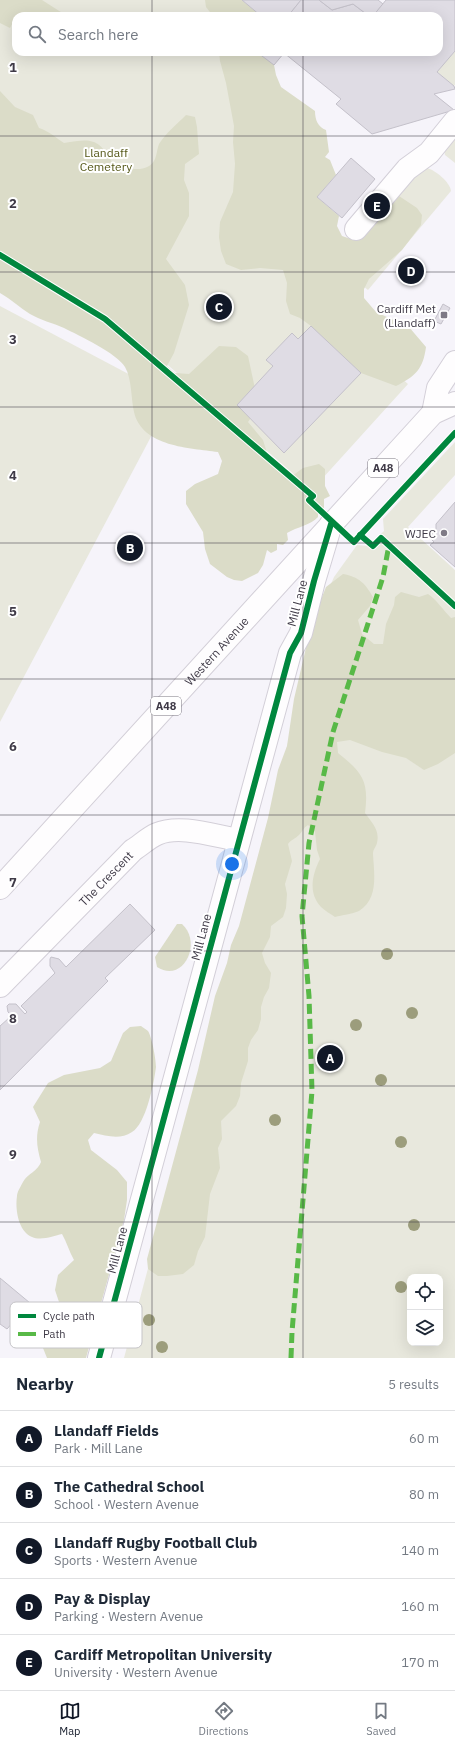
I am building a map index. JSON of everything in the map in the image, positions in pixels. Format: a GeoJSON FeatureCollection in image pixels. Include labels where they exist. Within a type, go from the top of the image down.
{"type":"FeatureCollection","features":[{"type":"Feature","properties":{"kind":"main road"},"geometry":{"type":"LineString","coordinates":[[356,229],[407,170],[429,153],[455,121]]}},
{"type":"Feature","properties":{"kind":"main road"},"geometry":{"type":"LineString","coordinates":[[433,413],[438,388],[455,362]]}},
{"type":"Feature","properties":{"kind":"main road","name":"Western Avenue"},"geometry":{"type":"LineString","coordinates":[[0,888],[433,413],[455,403]]}},
{"type":"Feature","properties":{"kind":"main road","name":"Mill Lane"},"geometry":{"type":"LineString","coordinates":[[114,1302],[290,653],[301,632],[331,524]]}},
{"type":"Feature","properties":{"kind":"main road","name":"The Crescent"},"geometry":{"type":"LineString","coordinates":[[0,986],[125,859],[146,841],[157,834],[172,830],[239,840]]}},
{"type":"Feature","properties":{"kind":"main road","name":"Mill Lane"},"geometry":{"type":"LineString","coordinates":[[99,1358],[102,1348]]}},
{"type":"Feature","properties":{"kind":"green space","name":"Llandaff Cemetery"},"geometry":{"type":"Polygon","coordinates":[[[0,0],[210,0],[215,12],[12,12],[12,56],[233,56],[313,300],[408,384],[312,490],[110,315],[0,249],[0,0]]]}},
{"type":"Feature","properties":{"kind":"green space"},"geometry":{"type":"Polygon","coordinates":[[[0,0],[42,0],[61,12],[12,12],[12,24],[10,28],[0,23],[0,0]]]}},
{"type":"Feature","properties":{"kind":"green space"},"geometry":{"type":"Polygon","coordinates":[[[205,0],[242,0],[256,12],[210,12],[206,7],[205,0]]]}},
{"type":"Feature","properties":{"kind":"green space"},"geometry":{"type":"Polygon","coordinates":[[[455,51],[455,85],[454,86],[437,72],[455,51]]]}},
{"type":"Feature","properties":{"kind":"green space"},"geometry":{"type":"Polygon","coordinates":[[[219,56],[264,56],[274,65],[281,87],[315,111],[318,123],[326,130],[329,152],[325,157],[330,160],[336,175],[317,197],[339,216],[337,226],[342,236],[354,240],[368,230],[386,199],[399,196],[417,208],[422,215],[421,225],[402,250],[369,279],[364,289],[364,298],[376,312],[409,327],[426,347],[423,361],[417,371],[409,379],[396,386],[361,373],[311,326],[300,318],[290,314],[286,301],[287,283],[283,270],[260,268],[241,270],[226,264],[221,251],[219,237],[220,222],[233,192],[235,164],[233,142],[234,126],[226,83],[219,56]]]}},
{"type":"Feature","properties":{"kind":"green space","name":"Llandaff Cemetery"},"geometry":{"type":"Polygon","coordinates":[[[0,91],[15,107],[33,115],[39,128],[43,129],[64,143],[82,141],[94,142],[103,149],[113,164],[136,169],[142,169],[152,164],[159,144],[168,132],[186,115],[195,117],[199,154],[185,164],[184,180],[189,193],[189,216],[166,259],[185,285],[189,305],[174,353],[167,366],[175,373],[189,374],[219,346],[236,347],[248,356],[257,398],[255,412],[248,422],[263,440],[268,456],[282,472],[292,476],[303,468],[319,464],[325,469],[325,486],[330,496],[324,499],[324,508],[318,513],[318,517],[315,520],[287,533],[288,540],[283,545],[277,544],[277,550],[271,553],[267,550],[263,565],[258,573],[242,581],[234,580],[227,577],[210,564],[205,549],[203,532],[186,504],[186,491],[195,484],[218,474],[222,461],[218,452],[168,444],[147,432],[139,424],[134,412],[129,377],[121,362],[88,340],[30,314],[0,293],[0,91]]]}},
{"type":"Feature","properties":{"kind":"green space"},"geometry":{"type":"Polygon","coordinates":[[[455,131],[455,163],[445,155],[444,150],[455,131]]]}},
{"type":"Feature","properties":{"kind":"green space"},"geometry":{"type":"Polygon","coordinates":[[[427,168],[442,177],[448,184],[451,191],[368,290],[336,264],[418,172],[427,168]]]}},
{"type":"Feature","properties":{"kind":"green space"},"geometry":{"type":"Polygon","coordinates":[[[0,306],[172,397],[0,722],[0,306]]]}},
{"type":"Feature","properties":{"kind":"green space"},"geometry":{"type":"Polygon","coordinates":[[[455,442],[455,475],[408,527],[455,570],[455,1358],[124,1358],[127,1348],[142,1348],[142,1302],[139,1302],[327,593],[334,577],[357,545],[368,546],[384,531],[383,519],[455,442]]]}},
{"type":"Feature","properties":{"kind":"green space"},"geometry":{"type":"Polygon","coordinates":[[[343,574],[361,581],[373,597],[370,606],[358,620],[362,634],[374,644],[383,644],[386,624],[394,605],[395,597],[401,592],[419,597],[428,594],[451,618],[455,617],[455,753],[438,764],[424,770],[406,758],[382,752],[350,740],[337,742],[338,753],[359,772],[365,785],[365,813],[375,827],[378,838],[373,852],[374,885],[370,900],[359,911],[353,913],[335,917],[326,911],[317,902],[313,890],[313,878],[320,859],[317,850],[315,832],[308,825],[288,844],[292,861],[285,884],[287,894],[286,908],[283,917],[271,926],[270,937],[262,953],[265,963],[271,973],[269,988],[261,1007],[261,1019],[258,1030],[251,1040],[248,1048],[248,1061],[241,1083],[240,1096],[236,1106],[221,1121],[222,1139],[218,1148],[220,1168],[210,1194],[205,1237],[198,1251],[194,1265],[183,1274],[158,1276],[148,1269],[147,1259],[198,1070],[215,996],[227,963],[231,945],[239,926],[268,818],[278,770],[287,746],[294,699],[312,622],[326,587],[343,574]]]}},
{"type":"Feature","properties":{"kind":"green space"},"geometry":{"type":"Polygon","coordinates":[[[177,924],[182,924],[188,932],[191,941],[190,950],[187,959],[182,966],[175,970],[166,971],[157,967],[155,957],[177,924]]]}},
{"type":"Feature","properties":{"kind":"green space"},"geometry":{"type":"Polygon","coordinates":[[[141,1026],[148,1031],[154,1049],[156,1067],[145,1112],[137,1128],[132,1132],[118,1137],[94,1133],[88,1140],[91,1150],[117,1170],[127,1182],[127,1200],[124,1220],[101,1302],[59,1302],[55,1290],[58,1275],[74,1260],[62,1234],[43,1238],[32,1237],[23,1230],[17,1213],[16,1201],[18,1191],[25,1179],[40,1165],[41,1162],[37,1142],[37,1133],[40,1122],[33,1107],[48,1083],[64,1075],[100,1068],[111,1061],[123,1033],[130,1027],[141,1026]]]}},
{"type":"Feature","properties":{"kind":"green space"},"geometry":{"type":"Polygon","coordinates":[[[43,1348],[89,1348],[86,1358],[47,1358],[43,1348]]]}},
{"type":"Feature","properties":{"kind":"building"},"geometry":{"type":"Polygon","coordinates":[[[242,0],[301,0],[291,12],[256,12],[242,0]]]}},
{"type":"Feature","properties":{"kind":"building"},"geometry":{"type":"Polygon","coordinates":[[[301,0],[319,0],[332,10],[353,4],[364,12],[291,12],[301,0]]]}},
{"type":"Feature","properties":{"kind":"building"},"geometry":{"type":"Polygon","coordinates":[[[319,0],[378,0],[383,4],[376,12],[364,12],[353,4],[332,10],[319,0]]]}},
{"type":"Feature","properties":{"kind":"building"},"geometry":{"type":"Polygon","coordinates":[[[386,0],[455,0],[455,51],[437,72],[454,86],[455,89],[434,94],[454,110],[372,134],[336,104],[341,99],[288,56],[443,56],[443,12],[376,12],[386,0]]]}},
{"type":"Feature","properties":{"kind":"building"},"geometry":{"type":"Polygon","coordinates":[[[262,56],[282,56],[274,65],[262,56]]]}},
{"type":"Feature","properties":{"kind":"building"},"geometry":{"type":"Polygon","coordinates":[[[351,158],[375,179],[342,218],[317,197],[351,158]]]}},
{"type":"Feature","properties":{"kind":"building"},"geometry":{"type":"Polygon","coordinates":[[[443,304],[450,308],[441,324],[434,321],[443,304]]]}},
{"type":"Feature","properties":{"kind":"building"},"geometry":{"type":"Polygon","coordinates":[[[311,326],[361,373],[284,453],[237,405],[273,366],[266,360],[292,333],[298,339],[311,326]]]}},
{"type":"Feature","properties":{"kind":"building","name":"WJEC"},"geometry":{"type":"Polygon","coordinates":[[[455,502],[455,567],[430,545],[434,542],[429,537],[436,529],[436,524],[455,502]]]}},
{"type":"Feature","properties":{"kind":"building"},"geometry":{"type":"Polygon","coordinates":[[[130,904],[155,930],[105,978],[108,981],[0,1090],[0,1026],[9,1018],[14,1024],[17,1021],[8,1012],[7,1006],[9,1004],[16,1004],[25,1014],[27,1012],[21,1006],[55,973],[50,966],[51,957],[59,959],[66,967],[130,904]]]}},
{"type":"Feature","properties":{"kind":"building"},"geometry":{"type":"Polygon","coordinates":[[[0,1278],[29,1302],[10,1302],[10,1326],[7,1329],[0,1324],[0,1278]]]}},
{"type":"Feature","properties":{"kind":"marked path"},"geometry":{"type":"LineString","coordinates":[[291,1358],[312,1091],[309,996],[302,916],[309,843],[333,732],[383,577],[389,545]]}},
{"type":"Feature","properties":{"kind":"cycle path"},"geometry":{"type":"LineString","coordinates":[[0,255],[105,319],[313,496],[309,500],[354,542],[455,433]]}},
{"type":"Feature","properties":{"kind":"cycle path"},"geometry":{"type":"LineString","coordinates":[[114,1302],[290,653],[301,633],[314,581],[331,524]]}},
{"type":"Feature","properties":{"kind":"cycle path"},"geometry":{"type":"LineString","coordinates":[[360,535],[373,546],[381,538],[455,606]]}},
{"type":"Feature","properties":{"kind":"cycle path"},"geometry":{"type":"LineString","coordinates":[[99,1358],[102,1348]]}},
{"type":"Feature","properties":{"kind":"place","name":"Cardiff Metropolitan University"},"geometry":{"type":"Point","coordinates":[377,206]}},
{"type":"Feature","properties":{"kind":"place","name":"Pay & Display"},"geometry":{"type":"Point","coordinates":[411,271]}},
{"type":"Feature","properties":{"kind":"place","name":"Llandaff Rugby Football Club"},"geometry":{"type":"Point","coordinates":[219,307]}},
{"type":"Feature","properties":{"kind":"place","name":"Cardiff Met (Llandaff)"},"geometry":{"type":"Point","coordinates":[444,315]}},
{"type":"Feature","properties":{"kind":"place","name":"WJEC"},"geometry":{"type":"Point","coordinates":[444,533]}},
{"type":"Feature","properties":{"kind":"place","name":"The Cathedral School"},"geometry":{"type":"Point","coordinates":[130,548]}},
{"type":"Feature","properties":{"kind":"place","name":"Llandaff Fields"},"geometry":{"type":"Point","coordinates":[330,1058]}}]}
